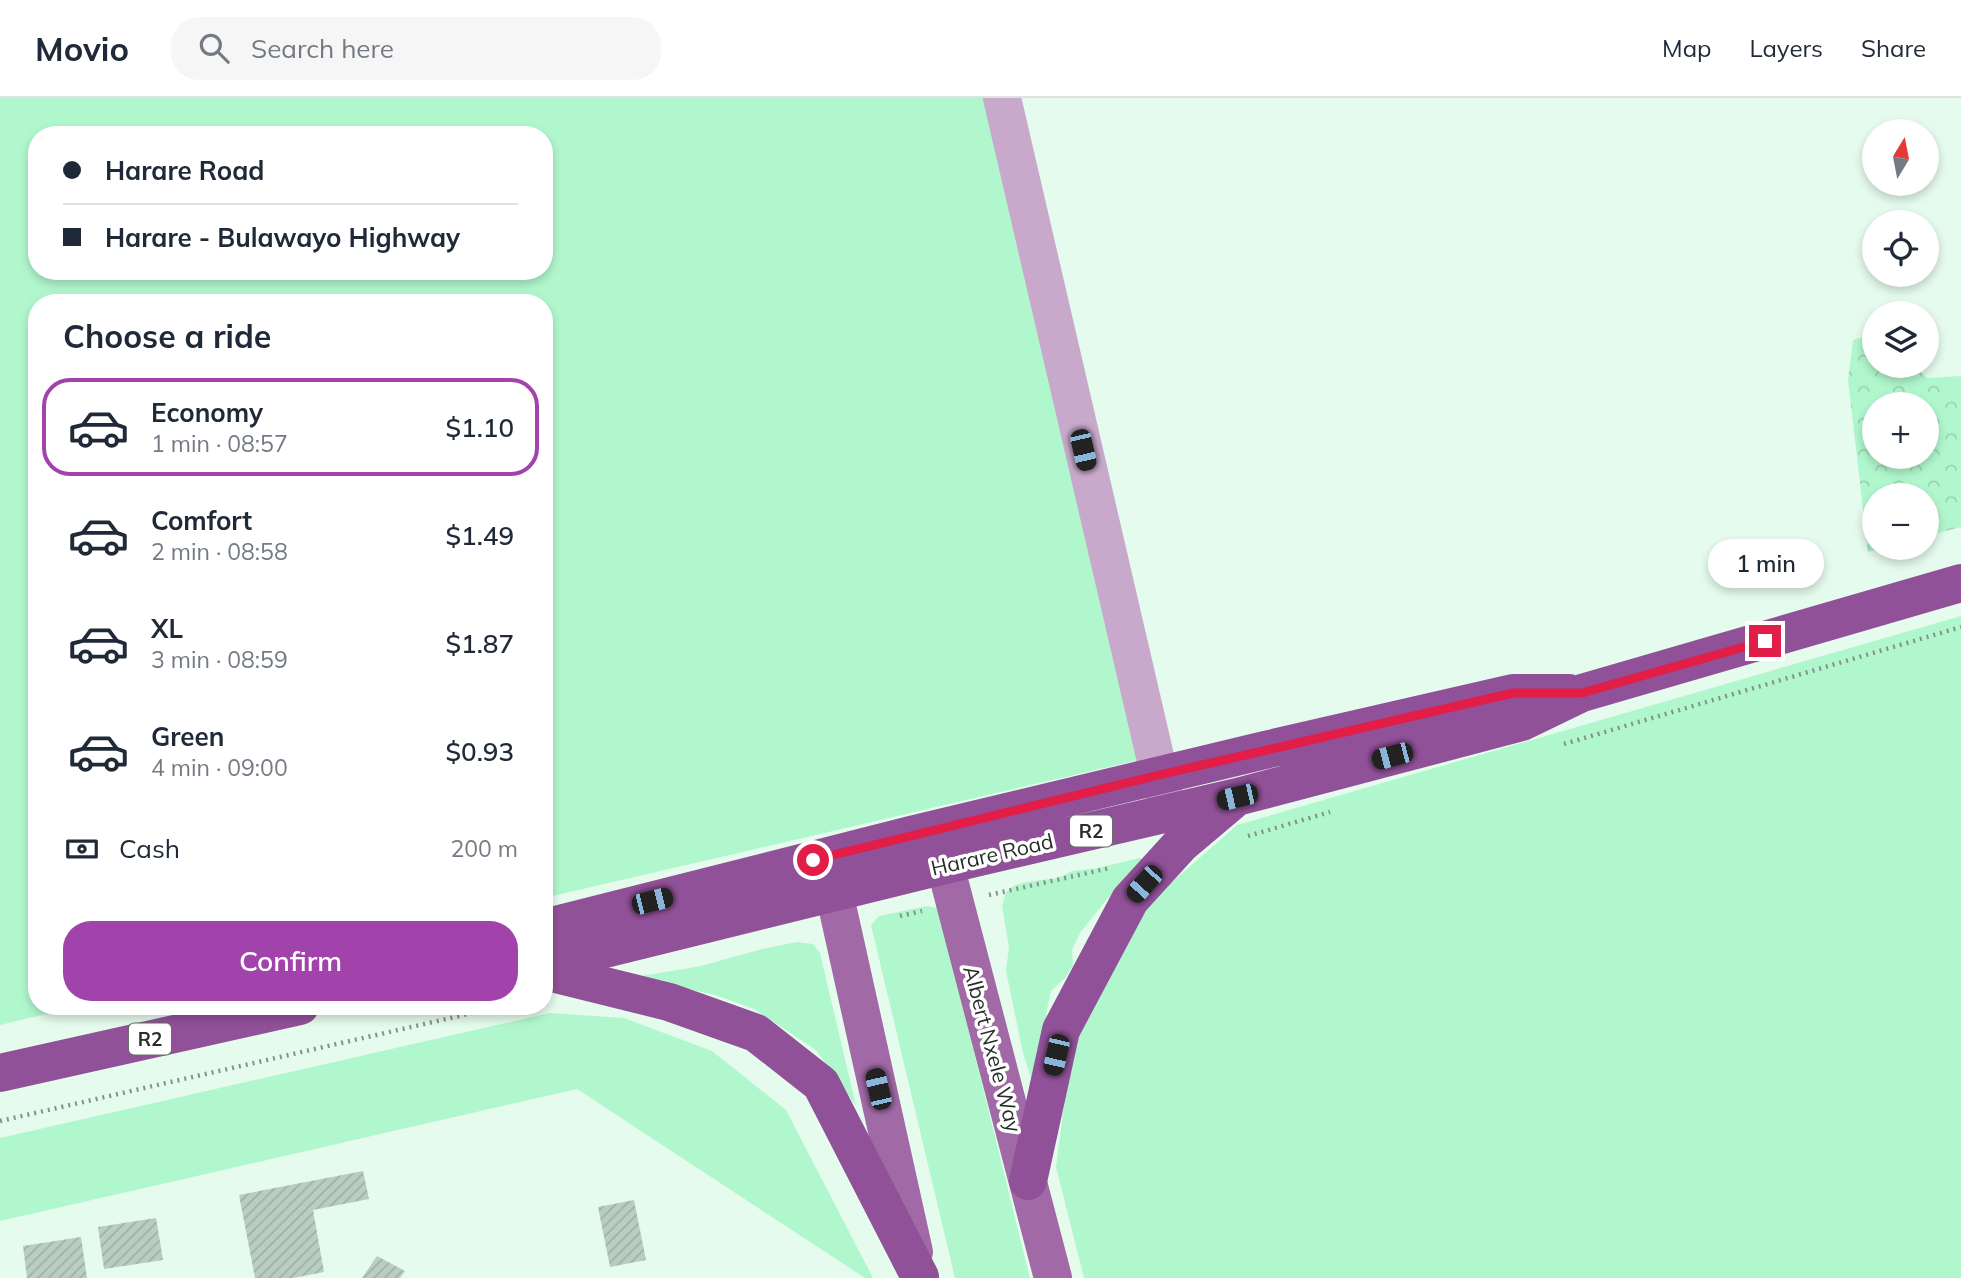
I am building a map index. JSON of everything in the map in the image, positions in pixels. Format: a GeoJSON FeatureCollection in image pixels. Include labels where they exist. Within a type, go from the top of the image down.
{"type":"FeatureCollection","features":[{"type":"Feature","properties":{"kind":"highway","name":"R2"},"geometry":{"type":"LineString","coordinates":[[1582,693],[1961,583]]}},
{"type":"Feature","properties":{"kind":"highway","name":"Harare Road"},"geometry":{"type":"LineString","coordinates":[[553,926],[911,835],[1513,693],[1582,693]]}},
{"type":"Feature","properties":{"kind":"highway","name":"Harare Road"},"geometry":{"type":"LineString","coordinates":[[553,962],[945,864],[1237,797],[1522,722],[1582,693]]}},
{"type":"Feature","properties":{"kind":"highway"},"geometry":{"type":"LineString","coordinates":[[1027,1181],[1061,1030],[1130,900],[1181,844],[1237,797]]}},
{"type":"Feature","properties":{"kind":"highway"},"geometry":{"type":"LineString","coordinates":[[553,973],[669,1002],[756,1033],[821,1084],[920,1278]]}},
{"type":"Feature","properties":{"kind":"highway","name":"R2"},"geometry":{"type":"LineString","coordinates":[[0,1073],[260,1015]]}},
{"type":"Feature","properties":{"kind":"main road"},"geometry":{"type":"LineString","coordinates":[[911,835],[945,864]]}},
{"type":"Feature","properties":{"kind":"main road"},"geometry":{"type":"LineString","coordinates":[[839,853],[834,892],[920,1278]]}},
{"type":"Feature","properties":{"kind":"main road","name":"Albert Nxele Way"},"geometry":{"type":"LineString","coordinates":[[945,864],[1053,1278]]}},
{"type":"Feature","properties":{"kind":"lane"},"geometry":{"type":"LineString","coordinates":[[1002,98],[1168,813]]}},
{"type":"Feature","properties":{"kind":"path"},"geometry":{"type":"LineString","coordinates":[[0,1121],[464,1015]]}},
{"type":"Feature","properties":{"kind":"green space"},"geometry":{"type":"Polygon","coordinates":[[[0,98],[986,98],[1143,759],[553,896],[553,294],[28,294],[28,1015],[42,1015],[0,1025],[0,98]]]}},
{"type":"Feature","properties":{"kind":"green space"},"geometry":{"type":"Polygon","coordinates":[[[1862,337],[1862,378],[1961,376],[1961,527],[1939,533],[1939,483],[1862,483],[1862,500],[1848,380],[1853,340],[1862,337]]]}},
{"type":"Feature","properties":{"kind":"green space"},"geometry":{"type":"Polygon","coordinates":[[[1961,616],[1961,1278],[1084,1278],[1056,1167],[1071,1049],[1147,904],[1237,825],[1961,616]]]}},
{"type":"Feature","properties":{"kind":"green space"},"geometry":{"type":"Polygon","coordinates":[[[1139,858],[1149,861],[1107,899],[1080,933],[1072,950],[1073,965],[1066,977],[1051,991],[1046,1014],[1049,1029],[1031,1078],[1023,1053],[1006,971],[1009,947],[1002,906],[1006,892],[1015,885],[1026,882],[1058,878],[1072,871],[1139,858]]]}},
{"type":"Feature","properties":{"kind":"green space"},"geometry":{"type":"Polygon","coordinates":[[[927,906],[937,908],[940,915],[1030,1278],[955,1278],[871,925],[879,916],[927,906]]]}},
{"type":"Feature","properties":{"kind":"green space"},"geometry":{"type":"Polygon","coordinates":[[[797,942],[813,944],[820,953],[856,1106],[816,1050],[754,1009],[715,995],[635,977],[701,966],[797,942]]]}},
{"type":"Feature","properties":{"kind":"green space"},"geometry":{"type":"Polygon","coordinates":[[[553,1013],[624,1018],[712,1051],[786,1110],[873,1278],[865,1278],[577,1089],[0,1221],[0,1138],[541,1015],[553,1013]]]}},
{"type":"Feature","properties":{"kind":"building"},"geometry":{"type":"Polygon","coordinates":[[[363,1171],[369,1199],[313,1210],[324,1272],[293,1278],[255,1278],[239,1195],[363,1171]]]}},
{"type":"Feature","properties":{"kind":"building"},"geometry":{"type":"Polygon","coordinates":[[[634,1200],[646,1260],[610,1267],[598,1207],[634,1200]]]}},
{"type":"Feature","properties":{"kind":"building"},"geometry":{"type":"Polygon","coordinates":[[[156,1218],[163,1260],[104,1269],[98,1227],[156,1218]]]}},
{"type":"Feature","properties":{"kind":"building"},"geometry":{"type":"Polygon","coordinates":[[[81,1237],[87,1278],[27,1278],[23,1246],[81,1237]]]}},
{"type":"Feature","properties":{"kind":"building"},"geometry":{"type":"Polygon","coordinates":[[[377,1256],[405,1271],[400,1278],[362,1278],[377,1256]]]}},
{"type":"Feature","properties":{"kind":"route"},"geometry":{"type":"LineString","coordinates":[[813,860],[1159,775],[1513,693],[1582,693],[1765,641]]}}]}
